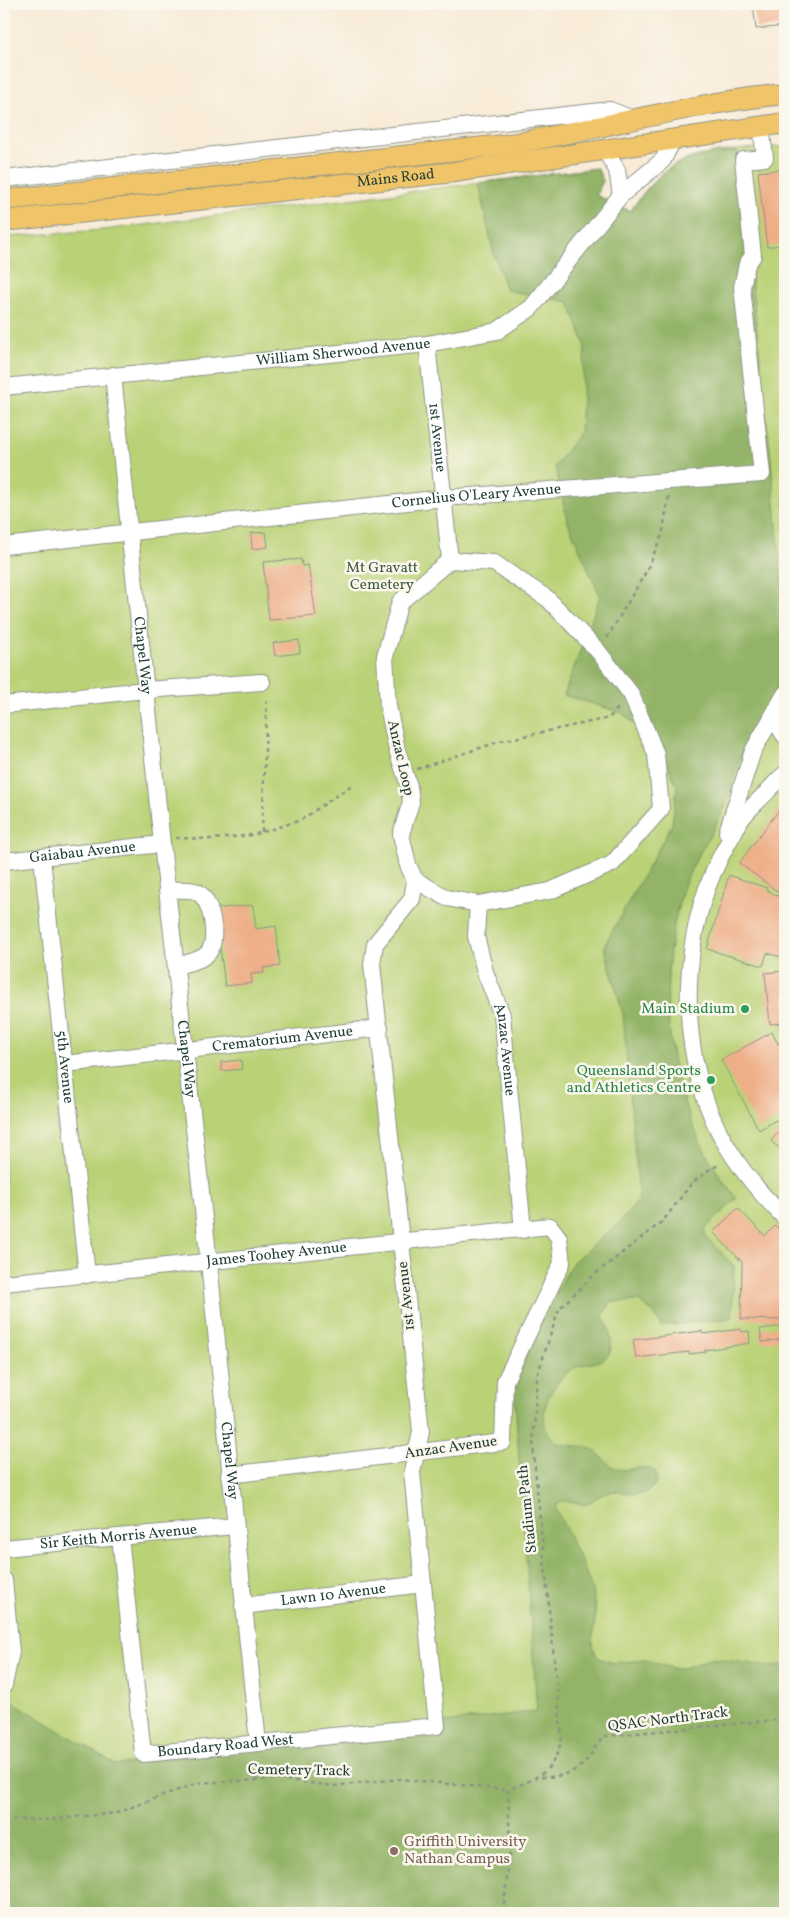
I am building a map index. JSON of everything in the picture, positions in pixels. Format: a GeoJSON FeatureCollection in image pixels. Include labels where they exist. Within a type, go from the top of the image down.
{"type":"FeatureCollection","features":[{"type":"Feature","properties":{"kind":"main road","name":"Mains Road"},"geometry":{"type":"LineString","coordinates":[[4,200],[486,148],[554,137],[710,104],[785,94]]}},
{"type":"Feature","properties":{"kind":"main road","name":"Mains Road"},"geometry":{"type":"LineString","coordinates":[[4,221],[454,172],[785,123]]}},
{"type":"Feature","properties":{"kind":"street"},"geometry":{"type":"LineString","coordinates":[[4,179],[610,110],[635,120]]}},
{"type":"Feature","properties":{"kind":"street","name":"Cornelius O'Leary Avenue"},"geometry":{"type":"LineString","coordinates":[[4,546],[444,498],[762,474],[742,287],[747,264],[753,256],[743,160],[765,158],[761,126]]}},
{"type":"Feature","properties":{"kind":"street","name":"William Sherwood Avenue"},"geometry":{"type":"LineString","coordinates":[[4,387],[427,344],[497,331],[516,320],[531,308],[621,195],[662,160],[674,138]]}},
{"type":"Feature","properties":{"kind":"street"},"geometry":{"type":"LineString","coordinates":[[604,149],[617,170],[621,195]]}},
{"type":"Feature","properties":{"kind":"street","name":"1st Avenue"},"geometry":{"type":"LineString","coordinates":[[427,344],[450,560]]}},
{"type":"Feature","properties":{"kind":"street","name":"Chapel Way"},"geometry":{"type":"LineString","coordinates":[[113,376],[145,690],[167,841],[167,890],[210,1263],[234,1526],[258,1743]]}},
{"type":"Feature","properties":{"kind":"street"},"geometry":{"type":"LineString","coordinates":[[416,880],[447,898],[478,904],[550,891],[612,864],[661,810],[656,754],[631,694],[598,651],[548,599],[494,563],[450,560]]}},
{"type":"Feature","properties":{"kind":"street","name":"Anzac Loop"},"geometry":{"type":"LineString","coordinates":[[416,880],[408,865],[402,834],[411,802],[388,706],[385,656],[400,602],[450,560]]}},
{"type":"Feature","properties":{"kind":"street"},"geometry":{"type":"LineString","coordinates":[[4,705],[145,690],[262,682]]}},
{"type":"Feature","properties":{"kind":"street"},"geometry":{"type":"LineString","coordinates":[[785,694],[753,751],[718,860],[702,898],[692,948],[690,989],[691,1031],[697,1070],[707,1104],[743,1173],[785,1218]]}},
{"type":"Feature","properties":{"kind":"street"},"geometry":{"type":"LineString","coordinates":[[777,708],[779,727],[785,736]]}},
{"type":"Feature","properties":{"kind":"street"},"geometry":{"type":"LineString","coordinates":[[718,860],[742,818],[785,774]]}},
{"type":"Feature","properties":{"kind":"street","name":"Gaiabau Avenue"},"geometry":{"type":"LineString","coordinates":[[4,861],[42,858],[167,841]]}},
{"type":"Feature","properties":{"kind":"street","name":"5th Avenue"},"geometry":{"type":"LineString","coordinates":[[42,858],[66,1064],[87,1275]]}},
{"type":"Feature","properties":{"kind":"street","name":"1st Avenue"},"geometry":{"type":"LineString","coordinates":[[416,880],[412,899],[375,944],[372,964],[421,1432],[412,1472],[437,1726]]}},
{"type":"Feature","properties":{"kind":"street"},"geometry":{"type":"LineString","coordinates":[[167,890],[196,891],[204,897],[210,906],[214,944],[209,952],[202,957],[176,966]]}},
{"type":"Feature","properties":{"kind":"street","name":"Anzac Avenue"},"geometry":{"type":"LineString","coordinates":[[478,904],[476,936],[485,972],[502,1015],[523,1230]]}},
{"type":"Feature","properties":{"kind":"street","name":"Crematorium Avenue"},"geometry":{"type":"LineString","coordinates":[[66,1064],[380,1028]]}},
{"type":"Feature","properties":{"kind":"street","name":"Anzac Avenue"},"geometry":{"type":"LineString","coordinates":[[229,1475],[504,1442],[505,1381],[562,1263],[559,1238],[550,1226]]}},
{"type":"Feature","properties":{"kind":"street","name":"James Toohey Avenue"},"geometry":{"type":"LineString","coordinates":[[4,1283],[402,1243],[550,1226]]}},
{"type":"Feature","properties":{"kind":"street","name":"Sir Keith Morris Avenue"},"geometry":{"type":"LineString","coordinates":[[4,1548],[234,1526]]}},
{"type":"Feature","properties":{"kind":"street","name":"Boundary Road West"},"geometry":{"type":"LineString","coordinates":[[120,1536],[143,1754],[437,1726]]}},
{"type":"Feature","properties":{"kind":"street"},"geometry":{"type":"LineString","coordinates":[[4,1580],[11,1652],[4,1684]]}},
{"type":"Feature","properties":{"kind":"street","name":"Lawn 10 Avenue"},"geometry":{"type":"LineString","coordinates":[[243,1606],[423,1584]]}},
{"type":"Feature","properties":{"kind":"path"},"geometry":{"type":"LineString","coordinates":[[598,651],[634,596],[662,535],[671,482]]}},
{"type":"Feature","properties":{"kind":"path"},"geometry":{"type":"LineString","coordinates":[[262,682],[268,700],[262,832]]}},
{"type":"Feature","properties":{"kind":"path"},"geometry":{"type":"LineString","coordinates":[[406,777],[422,766],[501,741],[609,718],[631,694]]}},
{"type":"Feature","properties":{"kind":"path"},"geometry":{"type":"LineString","coordinates":[[167,841],[212,839],[262,832],[301,820],[352,785]]}},
{"type":"Feature","properties":{"kind":"path","name":"Stadium Path"},"geometry":{"type":"LineString","coordinates":[[508,1790],[540,1777],[552,1766],[560,1750],[562,1721],[533,1448],[537,1376],[559,1309],[595,1274],[663,1221],[691,1184],[710,1169],[734,1158]]}},
{"type":"Feature","properties":{"kind":"path","name":"QSAC North Track"},"geometry":{"type":"LineString","coordinates":[[540,1777],[558,1777],[576,1770],[589,1757],[595,1744],[606,1736],[785,1718]]}},
{"type":"Feature","properties":{"kind":"path","name":"Cemetery Track"},"geometry":{"type":"LineString","coordinates":[[4,1819],[46,1820],[116,1813],[197,1783],[281,1780],[333,1786],[401,1779],[508,1790]]}},
{"type":"Feature","properties":{"kind":"path"},"geometry":{"type":"LineString","coordinates":[[502,1913],[510,1851],[508,1790]]}},
{"type":"Feature","properties":{"kind":"green space","name":"Mt Gravatt Cemetery"},"geometry":{"type":"Polygon","coordinates":[[[785,146],[785,1697],[4,1788],[4,237],[103,230],[597,168],[603,181],[596,195],[630,211],[658,177],[669,168],[681,162],[709,153],[785,146]]]}},
{"type":"Feature","properties":{"kind":"green space"},"geometry":{"type":"Polygon","coordinates":[[[738,151],[771,465],[786,636],[785,658],[779,684],[738,762],[726,804],[686,880],[673,931],[668,971],[668,1012],[672,1053],[681,1093],[695,1131],[714,1166],[737,1198],[705,1229],[705,1236],[734,1266],[732,1318],[661,1326],[654,1313],[638,1301],[611,1302],[602,1317],[608,1325],[610,1334],[611,1350],[608,1356],[603,1360],[575,1367],[569,1371],[550,1394],[544,1413],[548,1432],[554,1440],[567,1445],[591,1449],[610,1465],[618,1469],[645,1468],[655,1471],[657,1481],[644,1493],[609,1492],[585,1505],[566,1500],[558,1504],[555,1509],[590,1584],[595,1609],[593,1641],[595,1653],[599,1658],[614,1663],[645,1660],[673,1668],[683,1668],[713,1658],[765,1666],[785,1665],[785,1913],[4,1913],[4,1705],[13,1702],[116,1765],[537,1711],[514,1386],[543,1317],[573,1262],[620,1222],[639,1200],[623,1014],[604,946],[672,824],[677,786],[657,743],[622,713],[564,695],[600,596],[567,520],[555,466],[580,433],[585,345],[569,302],[506,290],[493,251],[478,183],[597,168],[603,181],[596,195],[630,211],[654,182],[676,166],[688,160],[738,151]]]}},
{"type":"Feature","properties":{"kind":"building"},"geometry":{"type":"Polygon","coordinates":[[[753,4],[785,4],[785,26],[756,29],[753,4]]]}},
{"type":"Feature","properties":{"kind":"building"},"geometry":{"type":"Polygon","coordinates":[[[785,169],[785,244],[767,247],[758,172],[785,169]]]}},
{"type":"Feature","properties":{"kind":"building"},"geometry":{"type":"Polygon","coordinates":[[[266,532],[268,547],[252,549],[251,533],[266,532]]]}},
{"type":"Feature","properties":{"kind":"building"},"geometry":{"type":"Polygon","coordinates":[[[301,559],[302,566],[308,565],[316,616],[269,620],[263,562],[301,559]]]}},
{"type":"Feature","properties":{"kind":"building"},"geometry":{"type":"Polygon","coordinates":[[[299,640],[300,653],[275,656],[273,643],[299,640]]]}},
{"type":"Feature","properties":{"kind":"building"},"geometry":{"type":"Polygon","coordinates":[[[785,802],[785,897],[739,863],[785,802]]]}},
{"type":"Feature","properties":{"kind":"building"},"geometry":{"type":"Polygon","coordinates":[[[729,875],[767,888],[767,890],[783,899],[781,909],[785,910],[785,958],[767,953],[763,966],[707,949],[729,875]]]}},
{"type":"Feature","properties":{"kind":"building"},"geometry":{"type":"Polygon","coordinates":[[[253,905],[256,929],[276,926],[280,966],[263,968],[264,973],[251,974],[252,983],[225,986],[219,940],[203,910],[253,905]]]}},
{"type":"Feature","properties":{"kind":"building"},"geometry":{"type":"Polygon","coordinates":[[[784,958],[785,1023],[770,1024],[765,973],[783,971],[784,958]]]}},
{"type":"Feature","properties":{"kind":"building"},"geometry":{"type":"Polygon","coordinates":[[[772,1032],[778,1044],[785,1040],[785,1115],[759,1130],[721,1060],[772,1032]]]}},
{"type":"Feature","properties":{"kind":"building"},"geometry":{"type":"Polygon","coordinates":[[[241,1060],[242,1069],[222,1071],[221,1062],[241,1060]]]}},
{"type":"Feature","properties":{"kind":"building"},"geometry":{"type":"Polygon","coordinates":[[[785,1124],[785,1153],[771,1141],[785,1124]]]}},
{"type":"Feature","properties":{"kind":"building"},"geometry":{"type":"Polygon","coordinates":[[[738,1208],[765,1236],[775,1226],[785,1232],[782,1236],[785,1238],[785,1320],[741,1319],[742,1262],[713,1232],[738,1208]]]}},
{"type":"Feature","properties":{"kind":"building"},"geometry":{"type":"Polygon","coordinates":[[[785,1326],[785,1339],[762,1342],[760,1329],[785,1326]]]}},
{"type":"Feature","properties":{"kind":"building"},"geometry":{"type":"Polygon","coordinates":[[[741,1329],[742,1332],[749,1331],[750,1343],[705,1350],[705,1352],[636,1358],[633,1340],[702,1331],[703,1334],[741,1329]]]}},
{"type":"Feature","properties":{"kind":"place","name":"Main Stadium"},"geometry":{"type":"Point","coordinates":[745,1009]}},
{"type":"Feature","properties":{"kind":"place","name":"Queensland Sports and Athletics Centre"},"geometry":{"type":"Point","coordinates":[711,1080]}},
{"type":"Feature","properties":{"kind":"place","name":"Griffith University Nathan Campus"},"geometry":{"type":"Point","coordinates":[394,1851]}}]}
